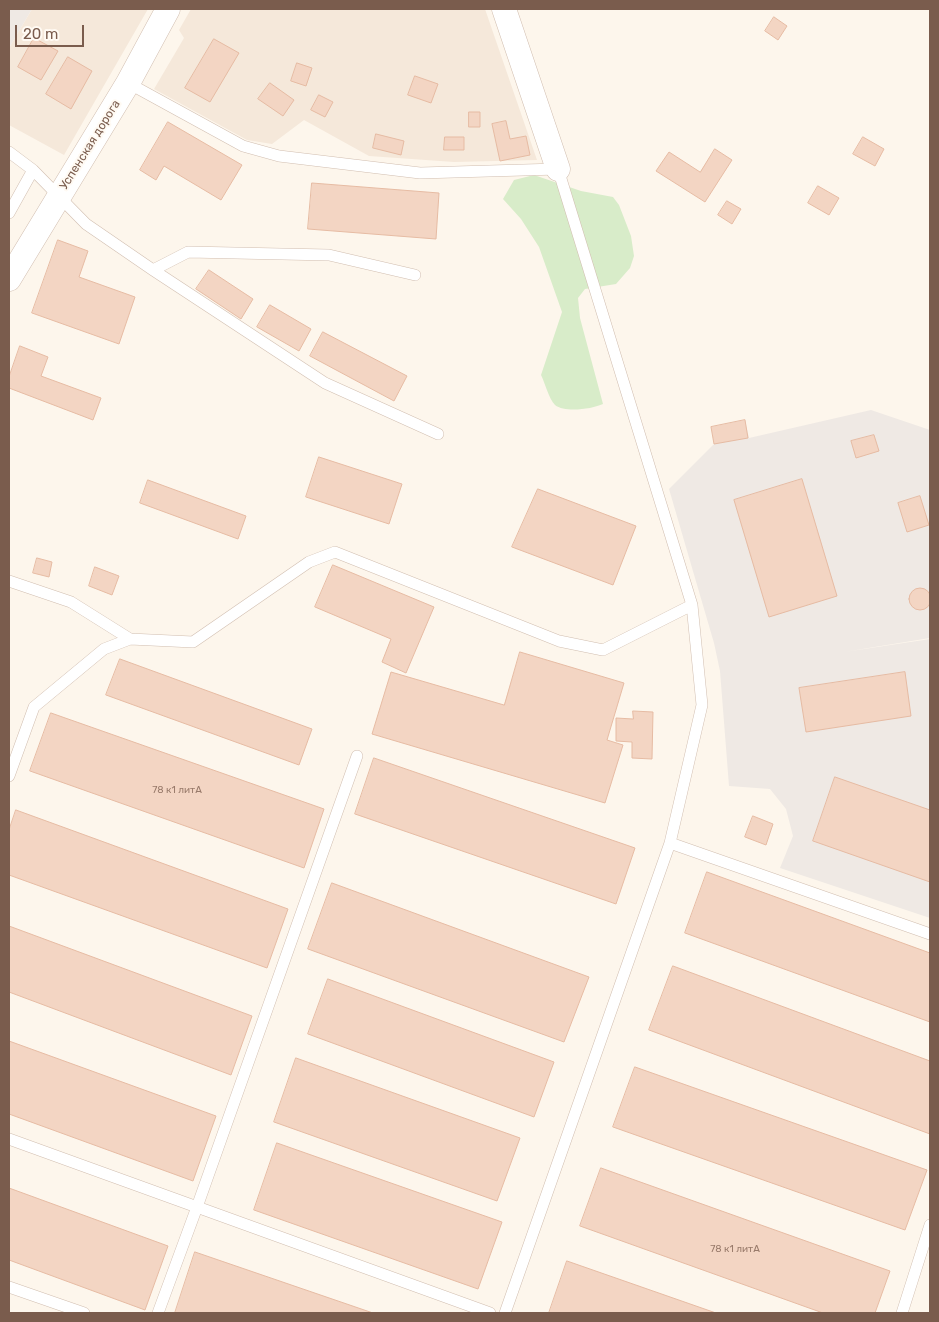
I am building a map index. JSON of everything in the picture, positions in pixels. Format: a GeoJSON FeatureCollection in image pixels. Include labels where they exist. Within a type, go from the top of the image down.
{"type":"FeatureCollection","features":[{"type":"Feature","properties":{"kind":"street","name":"Успенская дорога"},"geometry":{"type":"LineString","coordinates":[[9,279],[128,83],[168,9]]}},
{"type":"Feature","properties":{"kind":"street"},"geometry":{"type":"LineString","coordinates":[[504,9],[558,169]]}},
{"type":"Feature","properties":{"kind":"lane"},"geometry":{"type":"LineString","coordinates":[[128,83],[243,146],[279,156],[420,173],[558,169],[692,604],[702,705],[670,844],[505,1313]]}},
{"type":"Feature","properties":{"kind":"lane"},"geometry":{"type":"LineString","coordinates":[[9,152],[33,170],[86,224],[324,383],[438,434]]}},
{"type":"Feature","properties":{"kind":"lane"},"geometry":{"type":"LineString","coordinates":[[9,213],[33,170]]}},
{"type":"Feature","properties":{"kind":"lane"},"geometry":{"type":"LineString","coordinates":[[153,270],[188,252],[329,255],[415,275]]}},
{"type":"Feature","properties":{"kind":"lane"},"geometry":{"type":"LineString","coordinates":[[9,776],[34,707],[104,649],[130,639],[193,642],[308,562],[335,552],[559,641],[603,650],[692,604]]}},
{"type":"Feature","properties":{"kind":"lane"},"geometry":{"type":"LineString","coordinates":[[9,581],[71,602],[130,639]]}},
{"type":"Feature","properties":{"kind":"lane"},"geometry":{"type":"LineString","coordinates":[[158,1313],[198,1207],[357,756]]}},
{"type":"Feature","properties":{"kind":"lane"},"geometry":{"type":"LineString","coordinates":[[670,844],[930,934]]}},
{"type":"Feature","properties":{"kind":"lane"},"geometry":{"type":"LineString","coordinates":[[9,1139],[490,1313]]}},
{"type":"Feature","properties":{"kind":"lane"},"geometry":{"type":"LineString","coordinates":[[902,1313],[930,1225]]}},
{"type":"Feature","properties":{"kind":"lane"},"geometry":{"type":"LineString","coordinates":[[9,1286],[84,1313]]}},
{"type":"Feature","properties":{"kind":"shaded area"},"geometry":{"type":"Polygon","coordinates":[[[9,9],[32,9],[9,48],[9,9]]]}},
{"type":"Feature","properties":{"kind":"shaded area"},"geometry":{"type":"Polygon","coordinates":[[[32,9],[148,9],[64,155],[9,125],[9,48],[32,9]]]}},
{"type":"Feature","properties":{"kind":"shaded area"},"geometry":{"type":"Polygon","coordinates":[[[191,9],[485,9],[537,160],[454,162],[369,156],[304,120],[272,144],[247,140],[154,89],[184,38],[179,30],[191,9]]]}},
{"type":"Feature","properties":{"kind":"shaded area"},"geometry":{"type":"Polygon","coordinates":[[[871,410],[930,430],[930,638],[844,652],[930,639],[930,918],[780,868],[793,836],[786,809],[770,789],[729,786],[720,671],[714,643],[669,489],[714,444],[711,427],[745,420],[749,438],[871,410]]]}},
{"type":"Feature","properties":{"kind":"green space"},"geometry":{"type":"Polygon","coordinates":[[[534,175],[581,191],[613,197],[619,205],[631,236],[634,256],[630,268],[616,284],[585,289],[578,298],[580,318],[603,404],[572,410],[559,407],[555,405],[549,395],[541,375],[562,312],[539,247],[521,219],[503,199],[514,180],[534,175]]]}},
{"type":"Feature","properties":{"kind":"building"},"geometry":{"type":"Polygon","coordinates":[[[774,17],[787,26],[778,40],[765,31],[774,17]]]}},
{"type":"Feature","properties":{"kind":"building"},"geometry":{"type":"Polygon","coordinates":[[[34,38],[58,51],[41,80],[18,67],[34,38]]]}},
{"type":"Feature","properties":{"kind":"building"},"geometry":{"type":"Polygon","coordinates":[[[214,39],[239,53],[210,102],[185,88],[214,39]]]}},
{"type":"Feature","properties":{"kind":"building"},"geometry":{"type":"Polygon","coordinates":[[[68,57],[92,71],[71,109],[46,94],[68,57]]]}},
{"type":"Feature","properties":{"kind":"building"},"geometry":{"type":"Polygon","coordinates":[[[297,63],[312,68],[306,86],[291,81],[297,63]]]}},
{"type":"Feature","properties":{"kind":"building"},"geometry":{"type":"Polygon","coordinates":[[[415,76],[438,84],[431,103],[408,95],[415,76]]]}},
{"type":"Feature","properties":{"kind":"building"},"geometry":{"type":"Polygon","coordinates":[[[270,83],[294,100],[283,116],[258,99],[270,83]]]}},
{"type":"Feature","properties":{"kind":"building"},"geometry":{"type":"Polygon","coordinates":[[[319,95],[333,102],[325,117],[311,110],[319,95]]]}},
{"type":"Feature","properties":{"kind":"building"},"geometry":{"type":"Polygon","coordinates":[[[469,112],[480,112],[480,127],[469,127],[469,112]]]}},
{"type":"Feature","properties":{"kind":"building"},"geometry":{"type":"Polygon","coordinates":[[[506,121],[510,139],[526,136],[530,155],[500,161],[492,124],[506,121]]]}},
{"type":"Feature","properties":{"kind":"building"},"geometry":{"type":"Polygon","coordinates":[[[168,122],[242,165],[221,200],[164,166],[156,180],[140,170],[168,122]]]}},
{"type":"Feature","properties":{"kind":"building"},"geometry":{"type":"Polygon","coordinates":[[[376,134],[404,141],[401,155],[373,148],[376,134]]]}},
{"type":"Feature","properties":{"kind":"building"},"geometry":{"type":"Polygon","coordinates":[[[445,137],[464,137],[464,150],[444,150],[445,137]]]}},
{"type":"Feature","properties":{"kind":"building"},"geometry":{"type":"Polygon","coordinates":[[[863,137],[884,149],[875,166],[853,154],[863,137]]]}},
{"type":"Feature","properties":{"kind":"building"},"geometry":{"type":"Polygon","coordinates":[[[715,149],[732,160],[705,202],[656,171],[669,152],[700,172],[715,149]]]}},
{"type":"Feature","properties":{"kind":"building"},"geometry":{"type":"Polygon","coordinates":[[[312,183],[439,193],[436,239],[308,229],[312,183]]]}},
{"type":"Feature","properties":{"kind":"building"},"geometry":{"type":"Polygon","coordinates":[[[818,186],[839,198],[829,215],[808,203],[818,186]]]}},
{"type":"Feature","properties":{"kind":"building"},"geometry":{"type":"Polygon","coordinates":[[[727,201],[741,209],[732,224],[718,215],[727,201]]]}},
{"type":"Feature","properties":{"kind":"building"},"geometry":{"type":"Polygon","coordinates":[[[58,240],[88,251],[79,277],[135,297],[119,344],[32,313],[58,240]]]}},
{"type":"Feature","properties":{"kind":"building"},"geometry":{"type":"Polygon","coordinates":[[[209,270],[253,299],[241,319],[196,289],[209,270]]]}},
{"type":"Feature","properties":{"kind":"building"},"geometry":{"type":"Polygon","coordinates":[[[270,305],[311,329],[299,351],[257,327],[270,305]]]}},
{"type":"Feature","properties":{"kind":"building"},"geometry":{"type":"Polygon","coordinates":[[[323,332],[407,376],[394,401],[310,356],[323,332]]]}},
{"type":"Feature","properties":{"kind":"building"},"geometry":{"type":"Polygon","coordinates":[[[20,346],[48,357],[41,376],[101,398],[93,420],[9,388],[9,377],[20,346]]]}},
{"type":"Feature","properties":{"kind":"building"},"geometry":{"type":"Polygon","coordinates":[[[745,420],[748,438],[714,444],[711,427],[745,420]]]}},
{"type":"Feature","properties":{"kind":"building"},"geometry":{"type":"Polygon","coordinates":[[[874,435],[879,451],[856,458],[851,441],[874,435]]]}},
{"type":"Feature","properties":{"kind":"building"},"geometry":{"type":"Polygon","coordinates":[[[319,457],[402,484],[389,524],[306,497],[319,457]]]}},
{"type":"Feature","properties":{"kind":"building"},"geometry":{"type":"Polygon","coordinates":[[[802,479],[837,596],[769,617],[734,500],[802,479]]]}},
{"type":"Feature","properties":{"kind":"building"},"geometry":{"type":"Polygon","coordinates":[[[148,480],[246,516],[238,539],[140,503],[148,480]]]}},
{"type":"Feature","properties":{"kind":"building"},"geometry":{"type":"Polygon","coordinates":[[[538,489],[636,526],[613,585],[512,547],[538,489]]]}},
{"type":"Feature","properties":{"kind":"building"},"geometry":{"type":"Polygon","coordinates":[[[920,496],[929,525],[907,532],[898,503],[920,496]]]}},
{"type":"Feature","properties":{"kind":"building"},"geometry":{"type":"Polygon","coordinates":[[[37,558],[52,562],[49,577],[33,573],[37,558]]]}},
{"type":"Feature","properties":{"kind":"building"},"geometry":{"type":"Polygon","coordinates":[[[333,565],[434,607],[406,673],[382,662],[391,639],[315,607],[333,565]]]}},
{"type":"Feature","properties":{"kind":"building"},"geometry":{"type":"Polygon","coordinates":[[[95,567],[119,576],[112,595],[89,586],[95,567]]]}},
{"type":"Feature","properties":{"kind":"building"},"geometry":{"type":"Polygon","coordinates":[[[920,588],[930,595],[931,599],[924,609],[920,610],[910,603],[909,599],[916,589],[920,588]]]}},
{"type":"Feature","properties":{"kind":"building"},"geometry":{"type":"Polygon","coordinates":[[[520,652],[624,683],[607,740],[623,745],[605,803],[372,734],[391,672],[504,705],[520,652]]]}},
{"type":"Feature","properties":{"kind":"building"},"geometry":{"type":"Polygon","coordinates":[[[120,659],[312,729],[299,765],[106,695],[120,659]]]}},
{"type":"Feature","properties":{"kind":"building"},"geometry":{"type":"Polygon","coordinates":[[[905,672],[911,716],[806,732],[799,688],[905,672]]]}},
{"type":"Feature","properties":{"kind":"building"},"geometry":{"type":"Polygon","coordinates":[[[633,711],[653,712],[652,759],[632,758],[632,742],[616,741],[616,718],[633,719],[633,711]]]}},
{"type":"Feature","properties":{"kind":"building"},"geometry":{"type":"Polygon","coordinates":[[[51,713],[324,809],[304,868],[30,771],[51,713]]]}},
{"type":"Feature","properties":{"kind":"building"},"geometry":{"type":"Polygon","coordinates":[[[374,758],[635,848],[616,904],[355,814],[374,758]]]}},
{"type":"Feature","properties":{"kind":"building"},"geometry":{"type":"Polygon","coordinates":[[[835,777],[930,810],[930,882],[813,841],[835,777]]]}},
{"type":"Feature","properties":{"kind":"building"},"geometry":{"type":"Polygon","coordinates":[[[16,810],[288,909],[267,968],[9,875],[9,830],[16,810]]]}},
{"type":"Feature","properties":{"kind":"building"},"geometry":{"type":"Polygon","coordinates":[[[753,816],[773,824],[766,845],[745,837],[753,816]]]}},
{"type":"Feature","properties":{"kind":"building"},"geometry":{"type":"Polygon","coordinates":[[[707,872],[930,953],[930,1022],[685,933],[707,872]]]}},
{"type":"Feature","properties":{"kind":"building"},"geometry":{"type":"Polygon","coordinates":[[[332,883],[589,977],[564,1042],[308,949],[332,883]]]}},
{"type":"Feature","properties":{"kind":"building"},"geometry":{"type":"Polygon","coordinates":[[[9,926],[252,1016],[231,1075],[9,992],[9,926]]]}},
{"type":"Feature","properties":{"kind":"building"},"geometry":{"type":"Polygon","coordinates":[[[673,966],[930,1061],[930,1134],[649,1030],[673,966]]]}},
{"type":"Feature","properties":{"kind":"building"},"geometry":{"type":"Polygon","coordinates":[[[328,979],[554,1062],[534,1117],[308,1034],[328,979]]]}},
{"type":"Feature","properties":{"kind":"building"},"geometry":{"type":"Polygon","coordinates":[[[9,1041],[216,1116],[193,1181],[9,1114],[9,1041]]]}},
{"type":"Feature","properties":{"kind":"building"},"geometry":{"type":"Polygon","coordinates":[[[296,1058],[520,1138],[497,1201],[274,1122],[296,1058]]]}},
{"type":"Feature","properties":{"kind":"building"},"geometry":{"type":"Polygon","coordinates":[[[635,1067],[927,1170],[905,1230],[613,1127],[635,1067]]]}},
{"type":"Feature","properties":{"kind":"building"},"geometry":{"type":"Polygon","coordinates":[[[277,1143],[502,1222],[478,1289],[254,1210],[277,1143]]]}},
{"type":"Feature","properties":{"kind":"building"},"geometry":{"type":"Polygon","coordinates":[[[601,1168],[890,1271],[875,1313],[823,1313],[580,1226],[601,1168]]]}},
{"type":"Feature","properties":{"kind":"building"},"geometry":{"type":"Polygon","coordinates":[[[9,1188],[168,1246],[145,1310],[9,1260],[9,1188]]]}},
{"type":"Feature","properties":{"kind":"building"},"geometry":{"type":"Polygon","coordinates":[[[195,1252],[373,1313],[175,1313],[195,1252]]]}},
{"type":"Feature","properties":{"kind":"building"},"geometry":{"type":"Polygon","coordinates":[[[567,1261],[716,1313],[549,1313],[567,1261]]]}}]}
